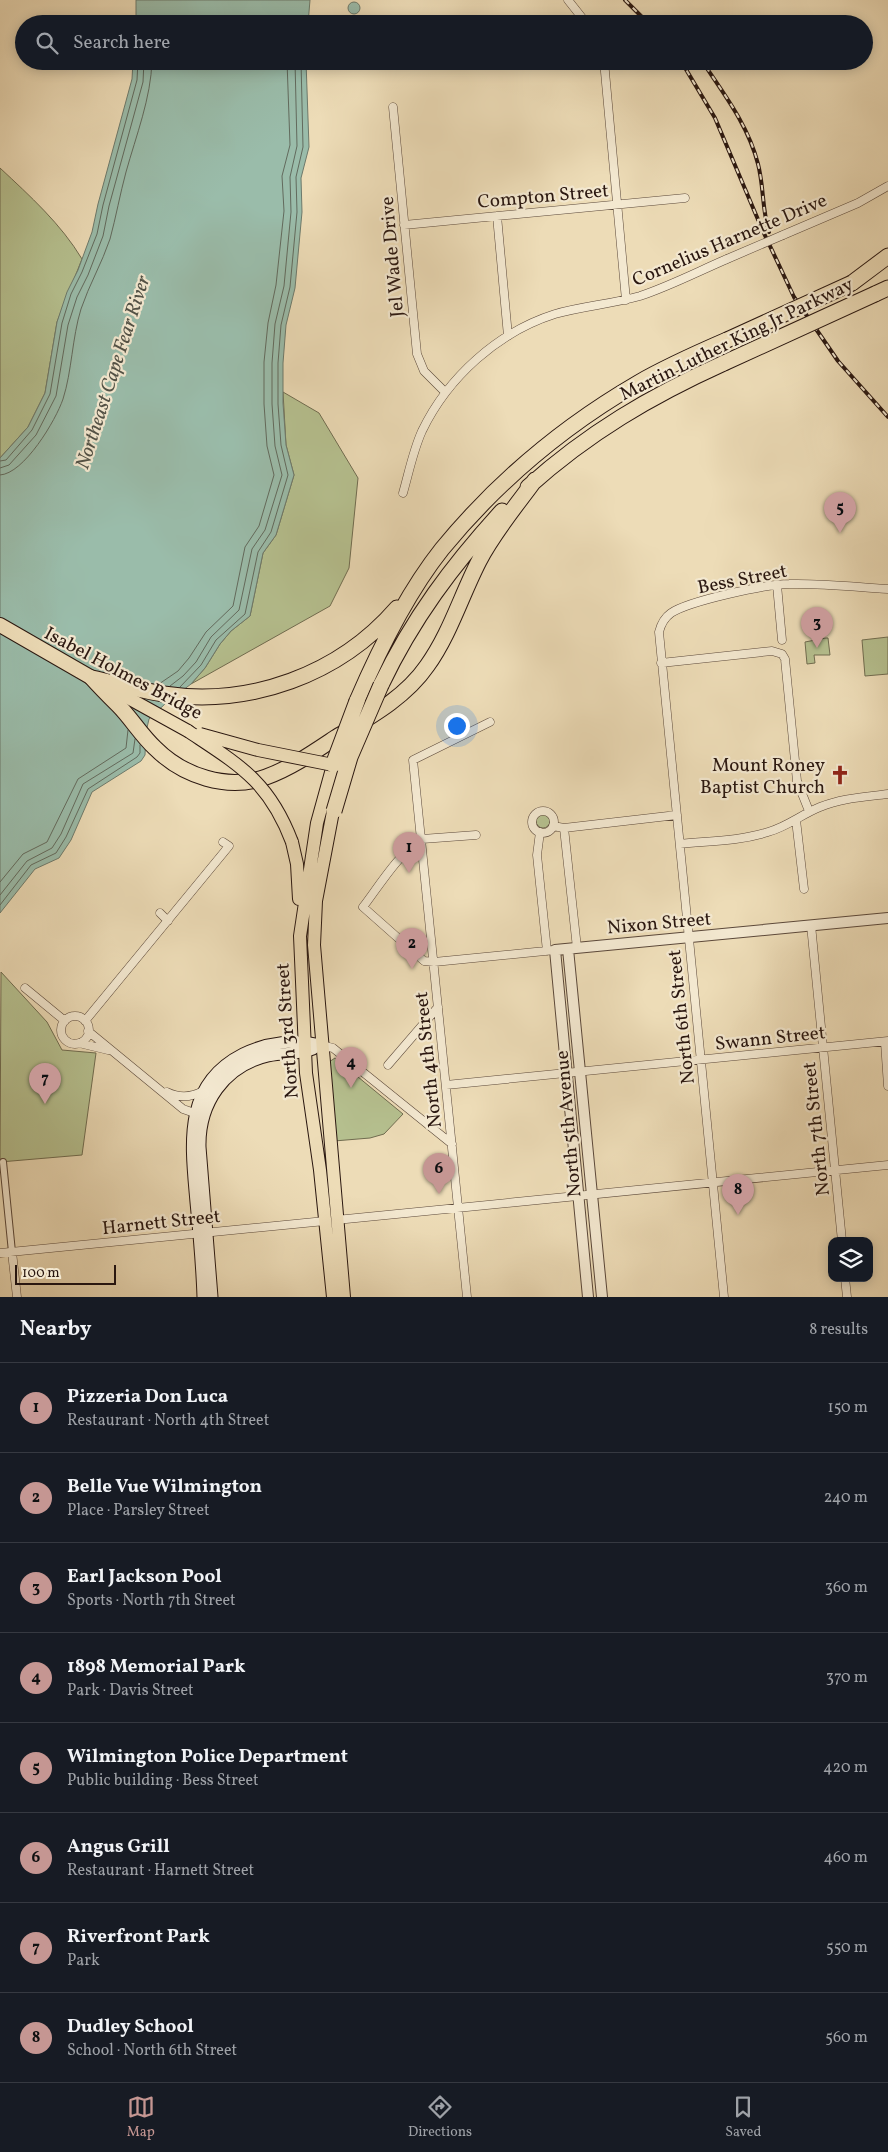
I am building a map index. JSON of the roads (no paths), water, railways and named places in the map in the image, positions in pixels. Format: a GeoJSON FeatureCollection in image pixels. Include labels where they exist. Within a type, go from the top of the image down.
{"type":"FeatureCollection","features":[{"type":"Feature","properties":{"kind":"highway"},"geometry":{"type":"LineString","coordinates":[[852,283],[888,256]]}},
{"type":"Feature","properties":{"kind":"highway","name":"Martin Luther King Jr Parkway"},"geometry":{"type":"LineString","coordinates":[[333,765],[357,701],[375,661],[426,572],[442,550],[481,506],[532,458],[563,433],[640,382],[727,340],[888,267]]}},
{"type":"Feature","properties":{"kind":"highway","name":"Martin Luther King Jr Parkway"},"geometry":{"type":"LineString","coordinates":[[334,812],[350,757],[381,685],[409,632],[439,586],[504,508],[566,454],[619,417],[669,389],[724,362],[884,291]]}},
{"type":"Feature","properties":{"kind":"highway"},"geometry":{"type":"LineString","coordinates":[[92,678],[118,704],[154,747],[180,768],[197,776],[216,781],[237,782],[266,777],[310,754],[378,711],[404,692],[426,668],[441,644],[479,561],[491,541],[535,480]]}},
{"type":"Feature","properties":{"kind":"highway"},"geometry":{"type":"LineString","coordinates":[[92,678],[165,694],[224,696],[254,692],[285,684],[344,655],[372,634],[426,572]]}},
{"type":"Feature","properties":{"kind":"highway","name":"Isabel Holmes Bridge"},"geometry":{"type":"LineString","coordinates":[[0,625],[92,678]]}},
{"type":"Feature","properties":{"kind":"main road","name":"Isabel Holmes Bridge"},"geometry":{"type":"LineString","coordinates":[[92,678],[188,731],[258,750],[333,765]]}},
{"type":"Feature","properties":{"kind":"main road"},"geometry":{"type":"LineString","coordinates":[[188,731],[243,769],[262,786],[275,804],[292,842],[297,864],[300,936]]}},
{"type":"Feature","properties":{"kind":"main road"},"geometry":{"type":"LineString","coordinates":[[333,765],[337,773],[334,812]]}},
{"type":"Feature","properties":{"kind":"main road","name":"North 3rd Street"},"geometry":{"type":"LineString","coordinates":[[333,765],[318,823],[300,936],[304,1047],[311,1121],[344,1297]]}},
{"type":"Feature","properties":{"kind":"main road","name":"North 3rd Street"},"geometry":{"type":"LineString","coordinates":[[332,1297],[330,1220],[314,945],[316,901],[334,812]]}},
{"type":"Feature","properties":{"kind":"main road"},"geometry":{"type":"LineString","coordinates":[[212,1297],[192,1145],[203,1091],[226,1065],[248,1052],[271,1045],[304,1047]]}},
{"type":"Feature","properties":{"kind":"main road"},"geometry":{"type":"LineString","coordinates":[[198,1115],[230,1074],[242,1066],[267,1056],[321,1045]]}},
{"type":"Feature","properties":{"kind":"main road"},"geometry":{"type":"LineString","coordinates":[[203,1233],[203,1297]]}},
{"type":"Feature","properties":{"kind":"street"},"geometry":{"type":"LineString","coordinates":[[568,0],[580,15]]}},
{"type":"Feature","properties":{"kind":"street"},"geometry":{"type":"LineString","coordinates":[[605,70],[626,300]]}},
{"type":"Feature","properties":{"kind":"street","name":"Jel Wade Drive"},"geometry":{"type":"LineString","coordinates":[[393,107],[417,354],[424,371],[445,392]]}},
{"type":"Feature","properties":{"kind":"street","name":"Cornelius Harnette Drive"},"geometry":{"type":"LineString","coordinates":[[403,493],[422,432],[445,392],[468,366],[508,336],[554,314],[626,300],[654,291],[858,203],[888,186]]}},
{"type":"Feature","properties":{"kind":"street","name":"Compton Street"},"geometry":{"type":"LineString","coordinates":[[404,225],[685,198]]}},
{"type":"Feature","properties":{"kind":"street"},"geometry":{"type":"LineString","coordinates":[[497,216],[508,336]]}},
{"type":"Feature","properties":{"kind":"street","name":"Bess Street"},"geometry":{"type":"LineString","coordinates":[[659,645],[661,624],[673,612],[716,597],[777,585],[795,584],[888,589]]}},
{"type":"Feature","properties":{"kind":"street"},"geometry":{"type":"LineString","coordinates":[[777,585],[782,640]]}},
{"type":"Feature","properties":{"kind":"street","name":"North 6th Street"},"geometry":{"type":"LineString","coordinates":[[659,645],[724,1297]]}},
{"type":"Feature","properties":{"kind":"street"},"geometry":{"type":"LineString","coordinates":[[661,663],[772,651],[782,654],[785,659],[797,781],[809,811]]}},
{"type":"Feature","properties":{"kind":"street","name":"North 4th Street"},"geometry":{"type":"LineString","coordinates":[[467,1297],[413,760],[490,722]]}},
{"type":"Feature","properties":{"kind":"street"},"geometry":{"type":"LineString","coordinates":[[680,844],[751,836],[774,831],[809,811],[846,799],[888,794]]}},
{"type":"Feature","properties":{"kind":"street"},"geometry":{"type":"LineString","coordinates":[[551,950],[537,855],[537,829],[534,816],[542,811],[552,815],[553,826]]}},
{"type":"Feature","properties":{"kind":"street"},"geometry":{"type":"LineString","coordinates":[[553,826],[564,828],[677,815]]}},
{"type":"Feature","properties":{"kind":"street"},"geometry":{"type":"LineString","coordinates":[[796,820],[804,889]]}},
{"type":"Feature","properties":{"kind":"street"},"geometry":{"type":"LineString","coordinates":[[524,830],[537,829],[548,831],[553,826]]}},
{"type":"Feature","properties":{"kind":"street"},"geometry":{"type":"LineString","coordinates":[[564,828],[572,948]]}},
{"type":"Feature","properties":{"kind":"street"},"geometry":{"type":"LineString","coordinates":[[434,962],[424,961],[363,907],[406,852],[422,839],[476,835]]}},
{"type":"Feature","properties":{"kind":"street"},"geometry":{"type":"LineString","coordinates":[[84,1021],[168,920],[226,844]]}},
{"type":"Feature","properties":{"kind":"street"},"geometry":{"type":"LineString","coordinates":[[160,912],[168,920]]}},
{"type":"Feature","properties":{"kind":"street","name":"Nixon Street"},"geometry":{"type":"LineString","coordinates":[[434,962],[888,918]]}},
{"type":"Feature","properties":{"kind":"street","name":"North 7th Street"},"geometry":{"type":"LineString","coordinates":[[811,925],[842,1237]]}},
{"type":"Feature","properties":{"kind":"street","name":"North 5th Avenue"},"geometry":{"type":"LineString","coordinates":[[572,948],[580,1072],[602,1297]]}},
{"type":"Feature","properties":{"kind":"street","name":"North 5th Avenue"},"geometry":{"type":"LineString","coordinates":[[551,950],[567,1073],[588,1297]]}},
{"type":"Feature","properties":{"kind":"street"},"geometry":{"type":"LineString","coordinates":[[25,988],[65,1020]]}},
{"type":"Feature","properties":{"kind":"street"},"geometry":{"type":"LineString","coordinates":[[388,1065],[438,1007]]}},
{"type":"Feature","properties":{"kind":"street"},"geometry":{"type":"LineString","coordinates":[[113,1051],[66,1041],[61,1034],[65,1020],[73,1016],[84,1021],[88,1031],[161,1089],[182,1109],[198,1115]]}},
{"type":"Feature","properties":{"kind":"street"},"geometry":{"type":"LineString","coordinates":[[80,1043],[87,1036],[88,1031]]}},
{"type":"Feature","properties":{"kind":"street"},"geometry":{"type":"LineString","coordinates":[[886,1041],[888,1086]]}},
{"type":"Feature","properties":{"kind":"street","name":"Swann Street"},"geometry":{"type":"LineString","coordinates":[[446,1085],[886,1041]]}},
{"type":"Feature","properties":{"kind":"street"},"geometry":{"type":"LineString","coordinates":[[321,1045],[333,1048],[452,1144]]}},
{"type":"Feature","properties":{"kind":"street"},"geometry":{"type":"LineString","coordinates":[[161,1089],[173,1095],[186,1096],[193,1096],[203,1091]]}},
{"type":"Feature","properties":{"kind":"street"},"geometry":{"type":"LineString","coordinates":[[3,1162],[17,1297]]}},
{"type":"Feature","properties":{"kind":"street","name":"Harnett Street"},"geometry":{"type":"LineString","coordinates":[[0,1253],[888,1164]]}},
{"type":"Feature","properties":{"kind":"street"},"geometry":{"type":"LineString","coordinates":[[845,1282],[847,1297]]}},
{"type":"Feature","properties":{"kind":"water"},"geometry":{"type":"Polygon","coordinates":[[[136,0],[310,0],[309,15],[136,15],[136,0]]]}},
{"type":"Feature","properties":{"kind":"water"},"geometry":{"type":"Polygon","coordinates":[[[354,2],[360,8],[354,14],[348,8],[354,2]]]}},
{"type":"Feature","properties":{"kind":"water","name":"Northeast Cape Fear River"},"geometry":{"type":"Polygon","coordinates":[[[132,70],[306,70],[309,147],[301,178],[302,212],[295,288],[286,325],[283,363],[286,445],[294,475],[276,535],[263,553],[250,616],[231,631],[220,644],[205,668],[191,684],[149,719],[146,732],[145,755],[141,761],[92,792],[71,840],[59,858],[35,869],[0,913],[0,458],[28,427],[45,393],[57,322],[67,292],[78,270],[92,232],[132,79],[132,70]]]}},
{"type":"Feature","properties":{"kind":"railway"},"geometry":{"type":"LineString","coordinates":[[625,0],[640,15]]}},
{"type":"Feature","properties":{"kind":"railway"},"geometry":{"type":"LineString","coordinates":[[686,70],[715,118],[762,229],[794,297],[838,361],[888,417]]}},
{"type":"Feature","properties":{"kind":"railway"},"geometry":{"type":"LineString","coordinates":[[708,70],[743,126],[754,151],[760,173],[769,232]]}},
{"type":"Feature","properties":{"kind":"place","name":"Wilmington Police Department"},"geometry":{"type":"Point","coordinates":[840,533]}},
{"type":"Feature","properties":{"kind":"place","name":"Earl Jackson Pool"},"geometry":{"type":"Point","coordinates":[817,648]}},
{"type":"Feature","properties":{"kind":"place","name":"Mount Roney Baptist Church"},"geometry":{"type":"Point","coordinates":[840,775]}},
{"type":"Feature","properties":{"kind":"place","name":"Pizzeria Don Luca"},"geometry":{"type":"Point","coordinates":[409,873]}},
{"type":"Feature","properties":{"kind":"place","name":"Belle Vue Wilmington"},"geometry":{"type":"Point","coordinates":[412,969]}},
{"type":"Feature","properties":{"kind":"place","name":"1898 Memorial Park"},"geometry":{"type":"Point","coordinates":[351,1088]}},
{"type":"Feature","properties":{"kind":"place","name":"Riverfront Park"},"geometry":{"type":"Point","coordinates":[45,1104]}},
{"type":"Feature","properties":{"kind":"place","name":"Angus Grill"},"geometry":{"type":"Point","coordinates":[439,1194]}},
{"type":"Feature","properties":{"kind":"place","name":"Dudley School"},"geometry":{"type":"Point","coordinates":[738,1215]}}]}
